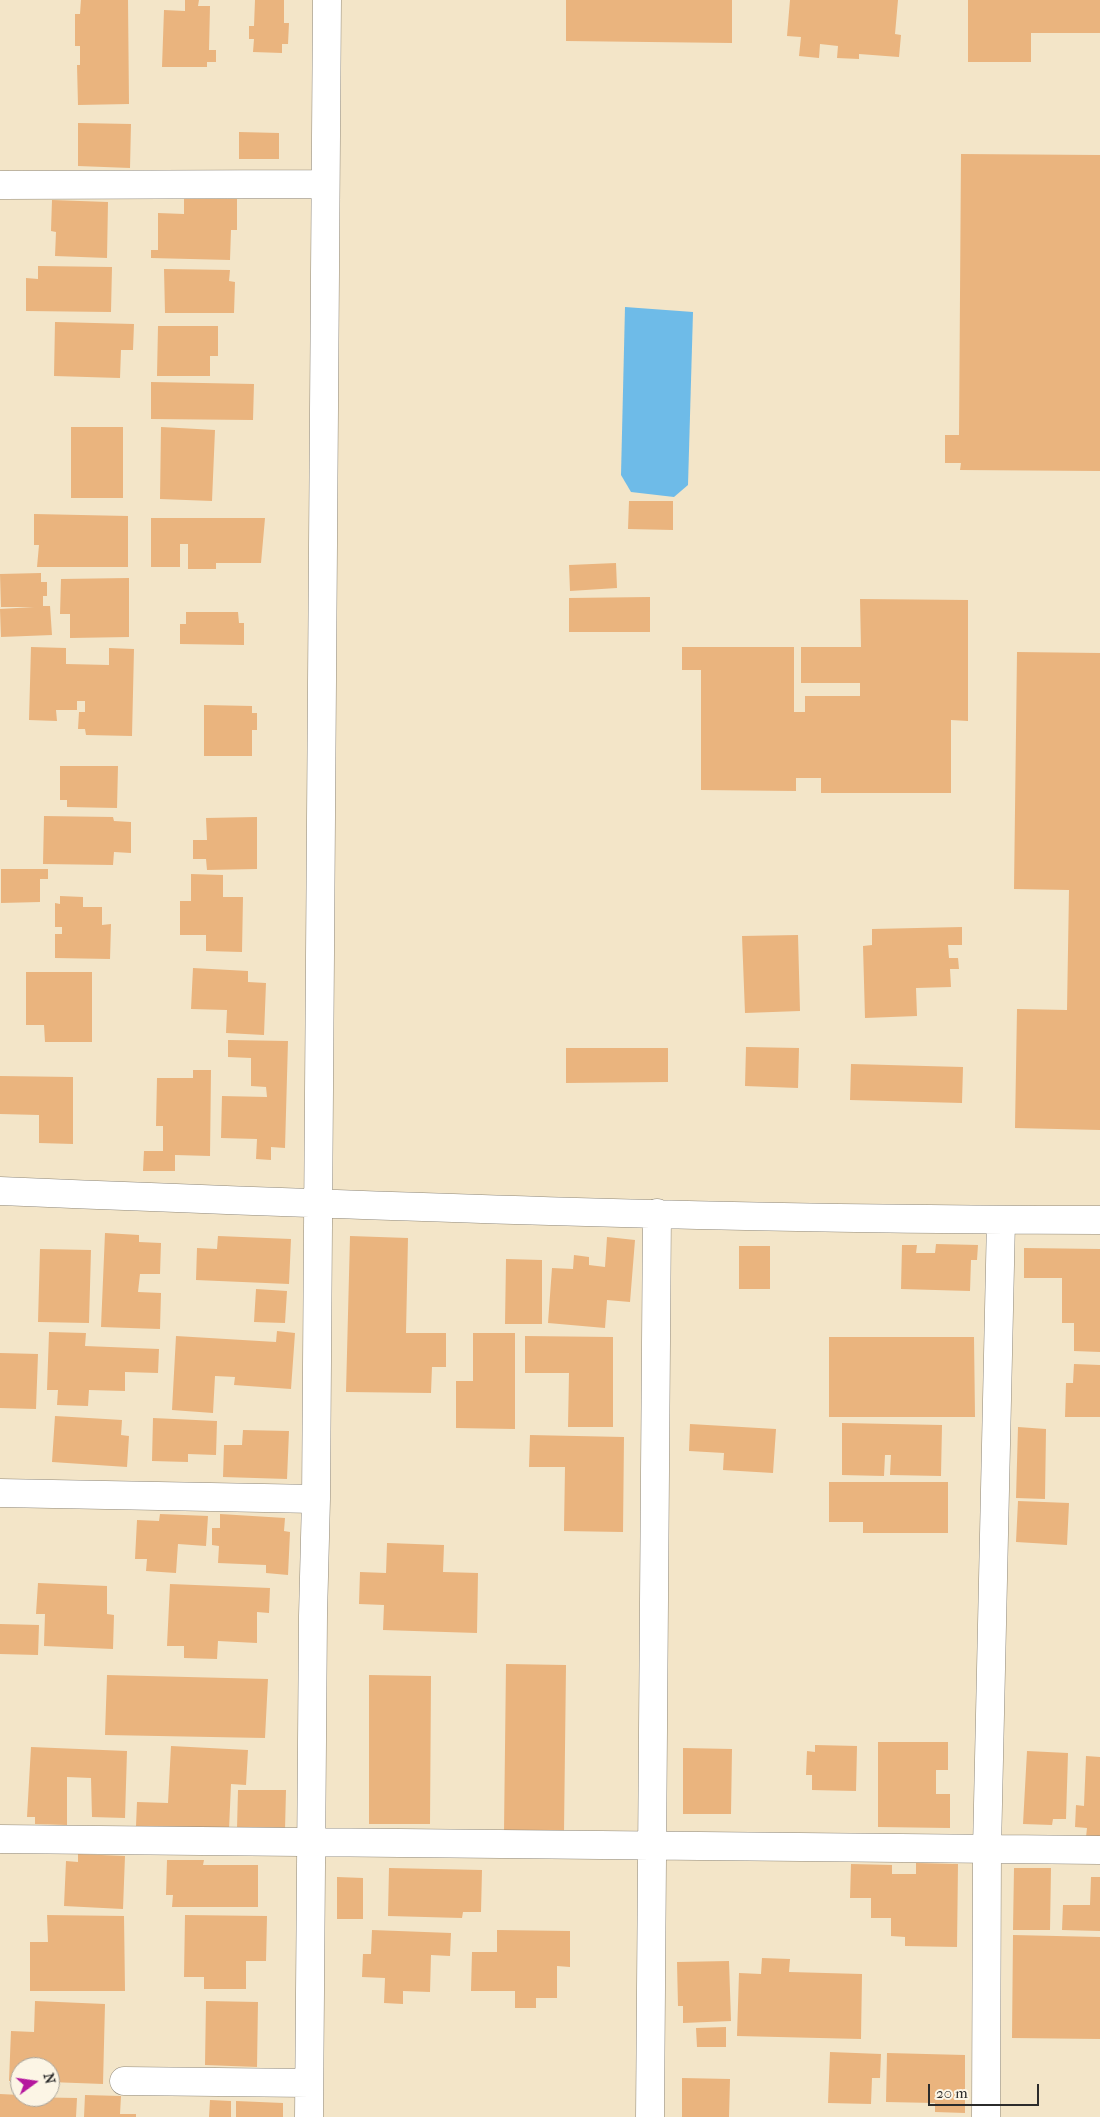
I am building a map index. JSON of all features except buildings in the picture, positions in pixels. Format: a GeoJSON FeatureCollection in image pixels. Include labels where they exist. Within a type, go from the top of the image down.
{"type":"FeatureCollection","features":[{"type":"Feature","properties":{"kind":"street"},"geometry":{"type":"LineString","coordinates":[[309,2117],[313,1616],[316,1499],[324,184],[327,0]]}},
{"type":"Feature","properties":{"kind":"street"},"geometry":{"type":"LineString","coordinates":[[0,185],[324,184]]}},
{"type":"Feature","properties":{"kind":"street"},"geometry":{"type":"LineString","coordinates":[[0,1191],[318,1204],[657,1213],[1002,1220],[1100,1220]]}},
{"type":"Feature","properties":{"kind":"street"},"geometry":{"type":"LineString","coordinates":[[650,2117],[657,1213]]}},
{"type":"Feature","properties":{"kind":"street"},"geometry":{"type":"LineString","coordinates":[[986,2117],[987,1849],[1002,1220]]}},
{"type":"Feature","properties":{"kind":"street"},"geometry":{"type":"LineString","coordinates":[[0,1493],[316,1499]]}},
{"type":"Feature","properties":{"kind":"street"},"geometry":{"type":"LineString","coordinates":[[0,1839],[652,1844],[1100,1850]]}},
{"type":"Feature","properties":{"kind":"street"},"geometry":{"type":"LineString","coordinates":[[124,2081],[309,2084]]}},
{"type":"Feature","properties":{"kind":"water"},"geometry":{"type":"Polygon","coordinates":[[[625,307],[693,312],[688,485],[674,497],[631,492],[621,475],[625,307]]]}}]}
